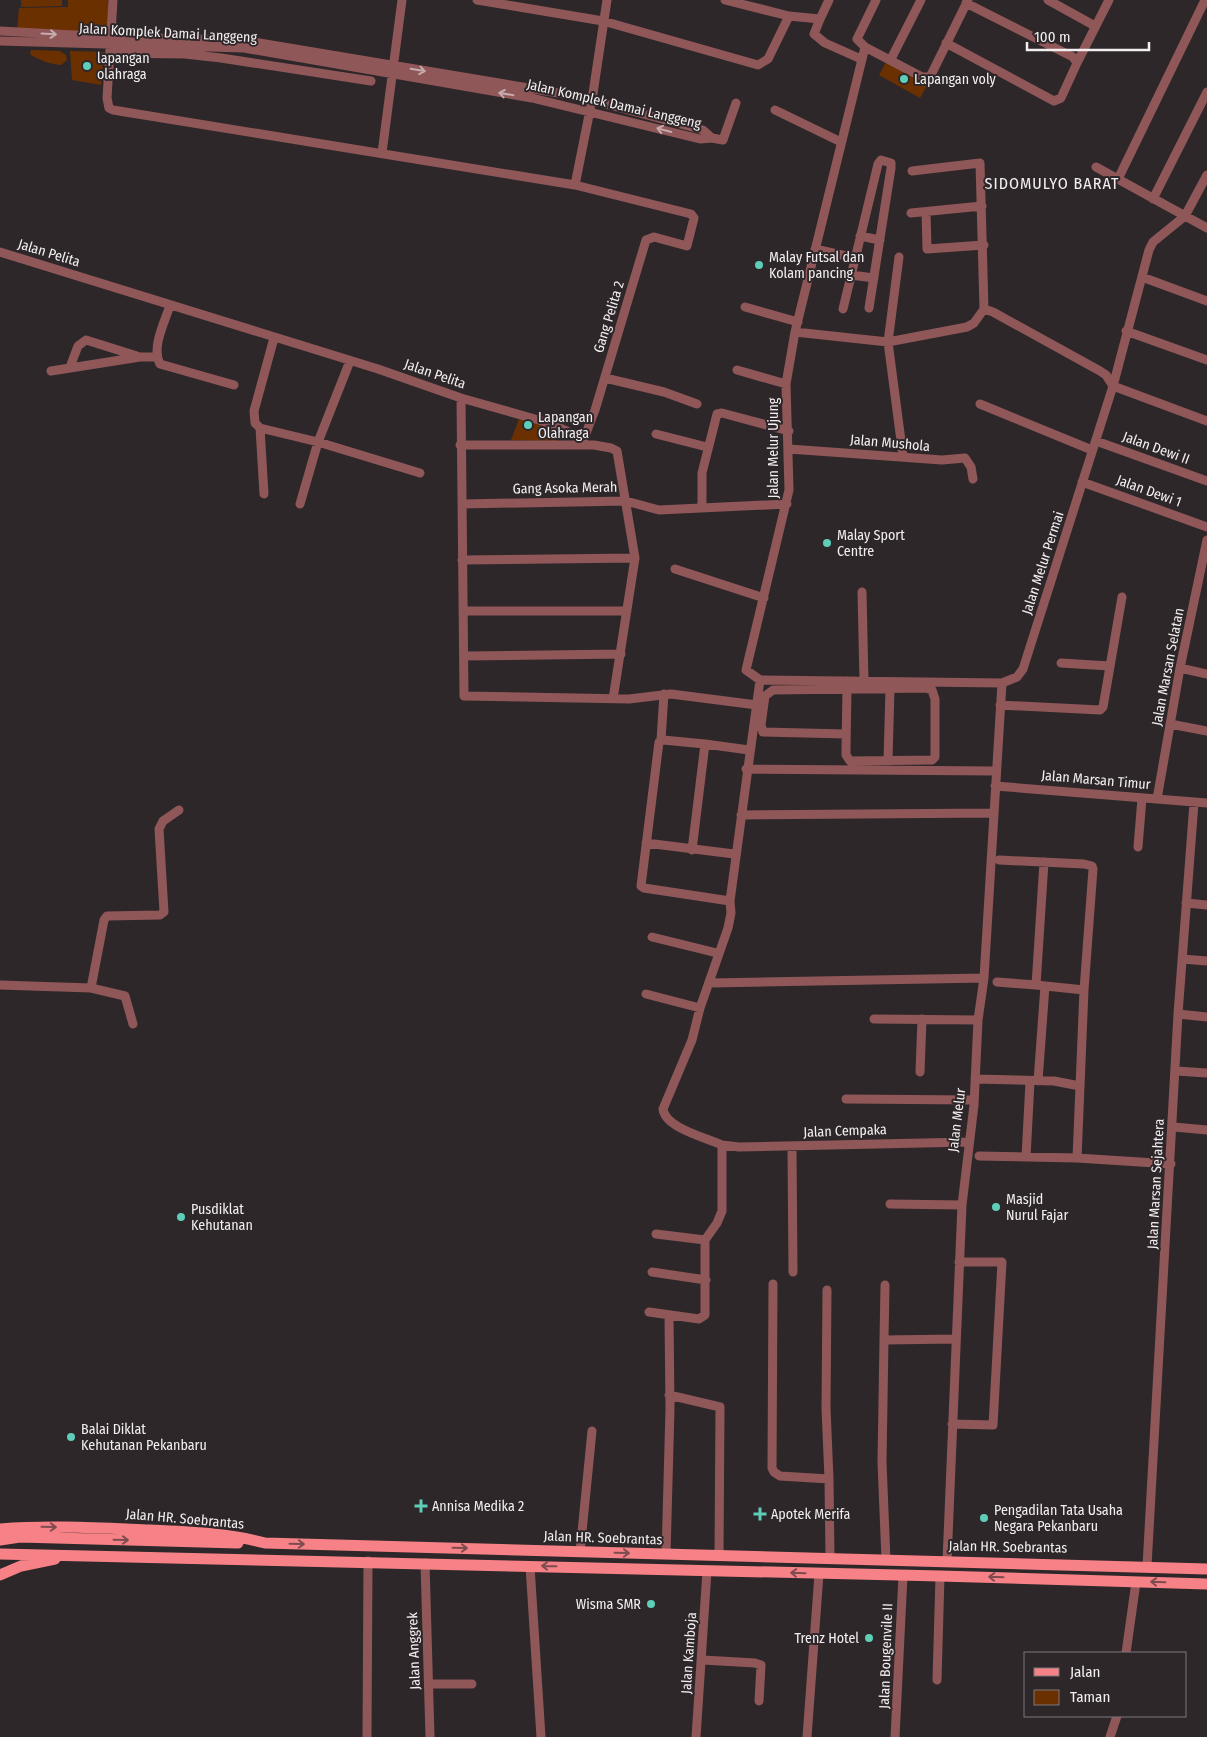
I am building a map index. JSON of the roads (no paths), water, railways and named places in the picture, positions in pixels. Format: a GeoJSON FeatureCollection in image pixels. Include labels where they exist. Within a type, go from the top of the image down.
{"type":"FeatureCollection","features":[{"type":"Feature","properties":{"kind":"main road"},"geometry":{"type":"LineString","coordinates":[[0,1520],[26,1527]]}},
{"type":"Feature","properties":{"kind":"main road","name":"Jalan HR. Soebrantas"},"geometry":{"type":"LineString","coordinates":[[0,1529],[26,1527],[215,1533],[241,1536],[264,1543],[1207,1569]]}},
{"type":"Feature","properties":{"kind":"main road"},"geometry":{"type":"LineString","coordinates":[[0,1540],[20,1537],[264,1543]]}},
{"type":"Feature","properties":{"kind":"main road"},"geometry":{"type":"LineString","coordinates":[[577,1567],[579,1552]]}},
{"type":"Feature","properties":{"kind":"main road"},"geometry":{"type":"LineString","coordinates":[[0,1554],[368,1561],[1207,1584]]}},
{"type":"Feature","properties":{"kind":"main road"},"geometry":{"type":"LineString","coordinates":[[0,1575],[21,1566],[74,1555]]}},
{"type":"Feature","properties":{"kind":"street"},"geometry":{"type":"LineString","coordinates":[[113,0],[107,98],[109,108],[113,110],[575,185],[590,112],[603,21],[608,0]]}},
{"type":"Feature","properties":{"kind":"street"},"geometry":{"type":"LineString","coordinates":[[382,153],[402,0]]}},
{"type":"Feature","properties":{"kind":"street"},"geometry":{"type":"LineString","coordinates":[[477,0],[603,21],[758,65],[768,59],[789,16]]}},
{"type":"Feature","properties":{"kind":"street"},"geometry":{"type":"LineString","coordinates":[[725,0],[789,16],[820,19]]}},
{"type":"Feature","properties":{"kind":"street"},"geometry":{"type":"LineString","coordinates":[[829,0],[814,34],[825,43],[861,59]]}},
{"type":"Feature","properties":{"kind":"street"},"geometry":{"type":"LineString","coordinates":[[876,0],[857,39],[865,47],[922,77],[931,75],[967,2],[1073,56],[1077,63]]}},
{"type":"Feature","properties":{"kind":"street"},"geometry":{"type":"LineString","coordinates":[[891,59],[921,0]]}},
{"type":"Feature","properties":{"kind":"street"},"geometry":{"type":"LineString","coordinates":[[1048,0],[1095,26]]}},
{"type":"Feature","properties":{"kind":"street"},"geometry":{"type":"LineString","coordinates":[[946,43],[1054,101],[1061,98],[1109,0]]}},
{"type":"Feature","properties":{"kind":"street"},"geometry":{"type":"LineString","coordinates":[[1118,179],[1205,0]]}},
{"type":"Feature","properties":{"kind":"street","name":"Jalan Komplek Damai Langgeng"},"geometry":{"type":"LineString","coordinates":[[0,31],[111,40]]}},
{"type":"Feature","properties":{"kind":"street","name":"Jalan Komplek Damai Langgeng"},"geometry":{"type":"LineString","coordinates":[[0,41],[111,40],[194,42],[242,40],[393,70],[469,89],[532,98],[700,139],[712,138]]}},
{"type":"Feature","properties":{"kind":"street"},"geometry":{"type":"LineString","coordinates":[[194,42],[194,55]]}},
{"type":"Feature","properties":{"kind":"street","name":"Jalan Komplek Damai Langgeng"},"geometry":{"type":"LineString","coordinates":[[194,42],[393,70],[471,78],[592,100],[703,130],[712,138]]}},
{"type":"Feature","properties":{"kind":"street","name":"Jalan Melur Ujung"},"geometry":{"type":"LineString","coordinates":[[760,680],[746,670],[787,504],[790,480],[786,384],[795,332],[865,47]]}},
{"type":"Feature","properties":{"kind":"street"},"geometry":{"type":"LineString","coordinates":[[241,60],[244,48]]}},
{"type":"Feature","properties":{"kind":"street"},"geometry":{"type":"LineString","coordinates":[[110,53],[194,55],[241,60],[371,81]]}},
{"type":"Feature","properties":{"kind":"street"},"geometry":{"type":"LineString","coordinates":[[317,72],[319,60]]}},
{"type":"Feature","properties":{"kind":"street"},"geometry":{"type":"LineString","coordinates":[[469,89],[471,78]]}},
{"type":"Feature","properties":{"kind":"street"},"geometry":{"type":"LineString","coordinates":[[1154,199],[1207,92]]}},
{"type":"Feature","properties":{"kind":"street"},"geometry":{"type":"LineString","coordinates":[[712,138],[723,140],[736,103]]}},
{"type":"Feature","properties":{"kind":"street"},"geometry":{"type":"LineString","coordinates":[[775,110],[841,142]]}},
{"type":"Feature","properties":{"kind":"street"},"geometry":{"type":"LineString","coordinates":[[637,123],[642,113]]}},
{"type":"Feature","properties":{"kind":"street"},"geometry":{"type":"LineString","coordinates":[[843,309],[878,164],[881,160],[887,160],[891,163],[891,168],[869,308]]}},
{"type":"Feature","properties":{"kind":"street"},"geometry":{"type":"LineString","coordinates":[[795,332],[888,342],[967,327],[974,323],[984,309],[984,245],[980,163],[912,170]]}},
{"type":"Feature","properties":{"kind":"street"},"geometry":{"type":"LineString","coordinates":[[1096,167],[1207,228]]}},
{"type":"Feature","properties":{"kind":"street"},"geometry":{"type":"LineString","coordinates":[[1207,175],[1185,216],[1153,242],[1142,277],[1207,301]]}},
{"type":"Feature","properties":{"kind":"street","name":"Gang Pelita 2"},"geometry":{"type":"LineString","coordinates":[[575,185],[691,214],[694,218],[687,246],[654,237],[646,240],[584,443]]}},
{"type":"Feature","properties":{"kind":"street"},"geometry":{"type":"LineString","coordinates":[[911,213],[982,206]]}},
{"type":"Feature","properties":{"kind":"street"},"geometry":{"type":"LineString","coordinates":[[926,212],[927,249],[984,245]]}},
{"type":"Feature","properties":{"kind":"street"},"geometry":{"type":"LineString","coordinates":[[860,236],[880,240]]}},
{"type":"Feature","properties":{"kind":"street"},"geometry":{"type":"LineString","coordinates":[[815,249],[855,258]]}},
{"type":"Feature","properties":{"kind":"street","name":"Jalan Pelita"},"geometry":{"type":"LineString","coordinates":[[0,252],[350,361],[460,398],[549,423],[576,435],[584,443],[608,447],[617,451],[635,558],[613,699]]}},
{"type":"Feature","properties":{"kind":"street"},"geometry":{"type":"LineString","coordinates":[[899,257],[888,342],[904,456]]}},
{"type":"Feature","properties":{"kind":"street"},"geometry":{"type":"LineString","coordinates":[[851,275],[874,278]]}},
{"type":"Feature","properties":{"kind":"street","name":"Jalan Melur Permai"},"geometry":{"type":"LineString","coordinates":[[1002,683],[1017,676],[1023,669],[1113,386],[1126,331],[1142,277]]}},
{"type":"Feature","properties":{"kind":"street"},"geometry":{"type":"LineString","coordinates":[[170,305],[156,350],[156,357],[160,364],[234,385]]}},
{"type":"Feature","properties":{"kind":"street"},"geometry":{"type":"LineString","coordinates":[[745,307],[798,322]]}},
{"type":"Feature","properties":{"kind":"street"},"geometry":{"type":"LineString","coordinates":[[984,309],[1085,362],[1106,375],[1113,386],[1207,421]]}},
{"type":"Feature","properties":{"kind":"street"},"geometry":{"type":"LineString","coordinates":[[1126,331],[1207,360]]}},
{"type":"Feature","properties":{"kind":"street"},"geometry":{"type":"LineString","coordinates":[[274,338],[254,411],[255,423],[260,428],[318,442],[420,473]]}},
{"type":"Feature","properties":{"kind":"street"},"geometry":{"type":"LineString","coordinates":[[70,367],[78,346],[86,340],[140,357]]}},
{"type":"Feature","properties":{"kind":"street"},"geometry":{"type":"LineString","coordinates":[[51,371],[140,357],[156,357]]}},
{"type":"Feature","properties":{"kind":"street"},"geometry":{"type":"LineString","coordinates":[[300,504],[318,442],[350,361]]}},
{"type":"Feature","properties":{"kind":"street"},"geometry":{"type":"LineString","coordinates":[[737,370],[786,384]]}},
{"type":"Feature","properties":{"kind":"street"},"geometry":{"type":"LineString","coordinates":[[604,378],[664,392],[697,404]]}},
{"type":"Feature","properties":{"kind":"street"},"geometry":{"type":"LineString","coordinates":[[460,398],[464,694],[466,697],[613,699],[664,694],[757,705]]}},
{"type":"Feature","properties":{"kind":"street","name":"Jalan Dewi II"},"geometry":{"type":"LineString","coordinates":[[980,404],[1094,445],[1207,481]]}},
{"type":"Feature","properties":{"kind":"street"},"geometry":{"type":"LineString","coordinates":[[702,508],[702,472],[715,416],[719,413],[789,431]]}},
{"type":"Feature","properties":{"kind":"street"},"geometry":{"type":"LineString","coordinates":[[260,428],[264,494]]}},
{"type":"Feature","properties":{"kind":"street"},"geometry":{"type":"LineString","coordinates":[[656,434],[707,447]]}},
{"type":"Feature","properties":{"kind":"street"},"geometry":{"type":"LineString","coordinates":[[460,445],[584,443]]}},
{"type":"Feature","properties":{"kind":"street","name":"Jalan Mushola"},"geometry":{"type":"LineString","coordinates":[[789,449],[942,460],[965,458],[971,467],[972,479]]}},
{"type":"Feature","properties":{"kind":"street","name":"Jalan Dewi 1"},"geometry":{"type":"LineString","coordinates":[[1082,482],[1207,527]]}},
{"type":"Feature","properties":{"kind":"street","name":"Gang Asoka Merah"},"geometry":{"type":"LineString","coordinates":[[462,504],[626,501],[659,510],[787,504]]}},
{"type":"Feature","properties":{"kind":"street","name":"Jalan Marsan Selatan"},"geometry":{"type":"LineString","coordinates":[[1157,799],[1180,668],[1207,540]]}},
{"type":"Feature","properties":{"kind":"street"},"geometry":{"type":"LineString","coordinates":[[462,560],[635,558]]}},
{"type":"Feature","properties":{"kind":"street"},"geometry":{"type":"LineString","coordinates":[[675,569],[764,598]]}},
{"type":"Feature","properties":{"kind":"street"},"geometry":{"type":"LineString","coordinates":[[862,592],[864,681]]}},
{"type":"Feature","properties":{"kind":"street"},"geometry":{"type":"LineString","coordinates":[[1000,705],[1098,711],[1103,707],[1122,597]]}},
{"type":"Feature","properties":{"kind":"street"},"geometry":{"type":"LineString","coordinates":[[464,611],[627,611]]}},
{"type":"Feature","properties":{"kind":"street"},"geometry":{"type":"LineString","coordinates":[[464,656],[621,654]]}},
{"type":"Feature","properties":{"kind":"street"},"geometry":{"type":"LineString","coordinates":[[1061,663],[1110,666]]}},
{"type":"Feature","properties":{"kind":"street"},"geometry":{"type":"LineString","coordinates":[[1180,668],[1207,674]]}},
{"type":"Feature","properties":{"kind":"street"},"geometry":{"type":"LineString","coordinates":[[646,994],[700,1008],[730,919],[734,854],[760,680],[847,684],[890,688],[926,688],[934,694],[935,757],[932,760],[850,760],[846,755],[847,684]]}},
{"type":"Feature","properties":{"kind":"street"},"geometry":{"type":"LineString","coordinates":[[846,734],[764,732],[761,725],[765,696],[770,691],[864,681],[1002,683]]}},
{"type":"Feature","properties":{"kind":"street","name":"Jalan Melur"},"geometry":{"type":"LineString","coordinates":[[947,1561],[962,1205],[974,1100],[978,1020],[984,978],[995,771],[1002,683]]}},
{"type":"Feature","properties":{"kind":"street"},"geometry":{"type":"LineString","coordinates":[[888,760],[890,688]]}},
{"type":"Feature","properties":{"kind":"street"},"geometry":{"type":"LineString","coordinates":[[664,694],[661,740],[658,742],[640,880],[644,888],[730,900]]}},
{"type":"Feature","properties":{"kind":"street"},"geometry":{"type":"LineString","coordinates":[[1170,724],[1207,731]]}},
{"type":"Feature","properties":{"kind":"street"},"geometry":{"type":"LineString","coordinates":[[661,740],[749,750]]}},
{"type":"Feature","properties":{"kind":"street"},"geometry":{"type":"LineString","coordinates":[[692,850],[706,744]]}},
{"type":"Feature","properties":{"kind":"street"},"geometry":{"type":"LineString","coordinates":[[746,769],[995,771]]}},
{"type":"Feature","properties":{"kind":"street","name":"Jalan Marsan Timur"},"geometry":{"type":"LineString","coordinates":[[995,786],[1207,803]]}},
{"type":"Feature","properties":{"kind":"street"},"geometry":{"type":"LineString","coordinates":[[1138,847],[1142,798]]}},
{"type":"Feature","properties":{"kind":"street","name":"Jalan Marsan Sejahtera"},"geometry":{"type":"LineString","coordinates":[[1147,1566],[1174,1127],[1178,1014],[1194,803]]}},
{"type":"Feature","properties":{"kind":"street"},"geometry":{"type":"LineString","coordinates":[[91,988],[104,920],[107,916],[160,915],[164,912],[159,829],[163,821],[178,810]]}},
{"type":"Feature","properties":{"kind":"street"},"geometry":{"type":"LineString","coordinates":[[741,815],[994,813]]}},
{"type":"Feature","properties":{"kind":"street"},"geometry":{"type":"LineString","coordinates":[[646,843],[734,854]]}},
{"type":"Feature","properties":{"kind":"street"},"geometry":{"type":"LineString","coordinates":[[999,860],[1084,864],[1092,866],[1093,869],[1084,990],[1077,1158]]}},
{"type":"Feature","properties":{"kind":"street"},"geometry":{"type":"LineString","coordinates":[[1026,1157],[1034,1082],[1040,985],[1044,862]]}},
{"type":"Feature","properties":{"kind":"street"},"geometry":{"type":"LineString","coordinates":[[1186,903],[1207,905]]}},
{"type":"Feature","properties":{"kind":"street"},"geometry":{"type":"LineString","coordinates":[[652,937],[717,953]]}},
{"type":"Feature","properties":{"kind":"street"},"geometry":{"type":"LineString","coordinates":[[1182,959],[1207,961]]}},
{"type":"Feature","properties":{"kind":"street"},"geometry":{"type":"LineString","coordinates":[[709,983],[984,978]]}},
{"type":"Feature","properties":{"kind":"street"},"geometry":{"type":"LineString","coordinates":[[997,982],[1084,990]]}},
{"type":"Feature","properties":{"kind":"street"},"geometry":{"type":"LineString","coordinates":[[0,984],[91,988],[125,996],[132,1024]]}},
{"type":"Feature","properties":{"kind":"street","name":"Jalan Cempaka"},"geometry":{"type":"LineString","coordinates":[[700,1008],[692,1040],[663,1106],[663,1114],[678,1127],[722,1145],[739,1148],[969,1142]]}},
{"type":"Feature","properties":{"kind":"street"},"geometry":{"type":"LineString","coordinates":[[1178,1014],[1207,1017]]}},
{"type":"Feature","properties":{"kind":"street"},"geometry":{"type":"LineString","coordinates":[[874,1019],[978,1020]]}},
{"type":"Feature","properties":{"kind":"street"},"geometry":{"type":"LineString","coordinates":[[920,1072],[922,1020]]}},
{"type":"Feature","properties":{"kind":"street"},"geometry":{"type":"LineString","coordinates":[[1176,1071],[1207,1073]]}},
{"type":"Feature","properties":{"kind":"street"},"geometry":{"type":"LineString","coordinates":[[975,1079],[1034,1082],[1054,1081],[1080,1086]]}},
{"type":"Feature","properties":{"kind":"street"},"geometry":{"type":"LineString","coordinates":[[846,1099],[974,1100]]}},
{"type":"Feature","properties":{"kind":"street"},"geometry":{"type":"LineString","coordinates":[[1174,1127],[1207,1130]]}},
{"type":"Feature","properties":{"kind":"street"},"geometry":{"type":"LineString","coordinates":[[649,1312],[699,1319],[703,1318],[706,1312],[705,1240],[717,1223],[722,1211],[722,1145]]}},
{"type":"Feature","properties":{"kind":"street"},"geometry":{"type":"LineString","coordinates":[[792,1146],[793,1272]]}},
{"type":"Feature","properties":{"kind":"street"},"geometry":{"type":"LineString","coordinates":[[979,1156],[1077,1158],[1171,1164]]}},
{"type":"Feature","properties":{"kind":"street"},"geometry":{"type":"LineString","coordinates":[[890,1204],[962,1205]]}},
{"type":"Feature","properties":{"kind":"street"},"geometry":{"type":"LineString","coordinates":[[656,1234],[705,1240]]}},
{"type":"Feature","properties":{"kind":"street"},"geometry":{"type":"LineString","coordinates":[[952,1424],[994,1426],[1001,1294],[1002,1262],[959,1262]]}},
{"type":"Feature","properties":{"kind":"street"},"geometry":{"type":"LineString","coordinates":[[652,1272],[706,1280]]}},
{"type":"Feature","properties":{"kind":"street"},"geometry":{"type":"LineString","coordinates":[[773,1284],[772,1468],[780,1476],[830,1479]]}},
{"type":"Feature","properties":{"kind":"street"},"geometry":{"type":"LineString","coordinates":[[885,1285],[882,1462],[886,1560]]}},
{"type":"Feature","properties":{"kind":"street"},"geometry":{"type":"LineString","coordinates":[[827,1290],[826,1408],[830,1479],[830,1559]]}},
{"type":"Feature","properties":{"kind":"street"},"geometry":{"type":"LineString","coordinates":[[666,1554],[669,1315]]}},
{"type":"Feature","properties":{"kind":"street"},"geometry":{"type":"LineString","coordinates":[[884,1340],[955,1339]]}},
{"type":"Feature","properties":{"kind":"street"},"geometry":{"type":"LineString","coordinates":[[669,1395],[720,1407],[719,1556]]}},
{"type":"Feature","properties":{"kind":"street"},"geometry":{"type":"LineString","coordinates":[[579,1552],[592,1431]]}},
{"type":"Feature","properties":{"kind":"street"},"geometry":{"type":"LineString","coordinates":[[367,1737],[368,1561]]}},
{"type":"Feature","properties":{"kind":"street","name":"Jalan Anggrek"},"geometry":{"type":"LineString","coordinates":[[425,1563],[430,1737]]}},
{"type":"Feature","properties":{"kind":"street"},"geometry":{"type":"LineString","coordinates":[[530,1566],[540,1737]]}},
{"type":"Feature","properties":{"kind":"street","name":"Jalan Kamboja"},"geometry":{"type":"LineString","coordinates":[[696,1737],[703,1660],[707,1571]]}},
{"type":"Feature","properties":{"kind":"street"},"geometry":{"type":"LineString","coordinates":[[807,1737],[819,1574]]}},
{"type":"Feature","properties":{"kind":"street","name":"Jalan Bougenvile II"},"geometry":{"type":"LineString","coordinates":[[895,1737],[903,1576]]}},
{"type":"Feature","properties":{"kind":"street"},"geometry":{"type":"LineString","coordinates":[[937,1680],[940,1576]]}},
{"type":"Feature","properties":{"kind":"street"},"geometry":{"type":"LineString","coordinates":[[1126,1652],[1136,1582]]}},
{"type":"Feature","properties":{"kind":"street"},"geometry":{"type":"LineString","coordinates":[[703,1660],[761,1665],[759,1701]]}},
{"type":"Feature","properties":{"kind":"street"},"geometry":{"type":"LineString","coordinates":[[428,1684],[472,1684]]}},
{"type":"Feature","properties":{"kind":"street"},"geometry":{"type":"LineString","coordinates":[[1110,1737],[1117,1717]]}},
{"type":"Feature","properties":{"kind":"place","name":"lapangan olahraga"},"geometry":{"type":"Point","coordinates":[87,66]}},
{"type":"Feature","properties":{"kind":"place","name":"Lapangan voly"},"geometry":{"type":"Point","coordinates":[904,79]}},
{"type":"Feature","properties":{"kind":"place","name":"Malay Futsal dan Kolam pancing"},"geometry":{"type":"Point","coordinates":[759,265]}},
{"type":"Feature","properties":{"kind":"place","name":"Lapangan Olahraga"},"geometry":{"type":"Point","coordinates":[528,425]}},
{"type":"Feature","properties":{"kind":"place","name":"Malay Sport Centre"},"geometry":{"type":"Point","coordinates":[827,543]}},
{"type":"Feature","properties":{"kind":"place","name":"Masjid Nurul Fajar"},"geometry":{"type":"Point","coordinates":[996,1207]}},
{"type":"Feature","properties":{"kind":"place","name":"Pusdiklat Kehutanan"},"geometry":{"type":"Point","coordinates":[181,1217]}},
{"type":"Feature","properties":{"kind":"place","name":"Balai Diklat Kehutanan Pekanbaru"},"geometry":{"type":"Point","coordinates":[71,1437]}},
{"type":"Feature","properties":{"kind":"place","name":"Annisa Medika 2"},"geometry":{"type":"Point","coordinates":[421,1506]}},
{"type":"Feature","properties":{"kind":"place","name":"Apotek Merifa"},"geometry":{"type":"Point","coordinates":[760,1514]}},
{"type":"Feature","properties":{"kind":"place","name":"Pengadilan Tata Usaha Negara Pekanbaru"},"geometry":{"type":"Point","coordinates":[984,1518]}},
{"type":"Feature","properties":{"kind":"place","name":"Wisma SMR"},"geometry":{"type":"Point","coordinates":[651,1604]}},
{"type":"Feature","properties":{"kind":"place","name":"Trenz Hotel"},"geometry":{"type":"Point","coordinates":[869,1638]}},
{"type":"Feature","properties":{"kind":"district","name":"SIDOMULYO BARAT"},"geometry":{"type":"Point","coordinates":[1052,183]}}]}
